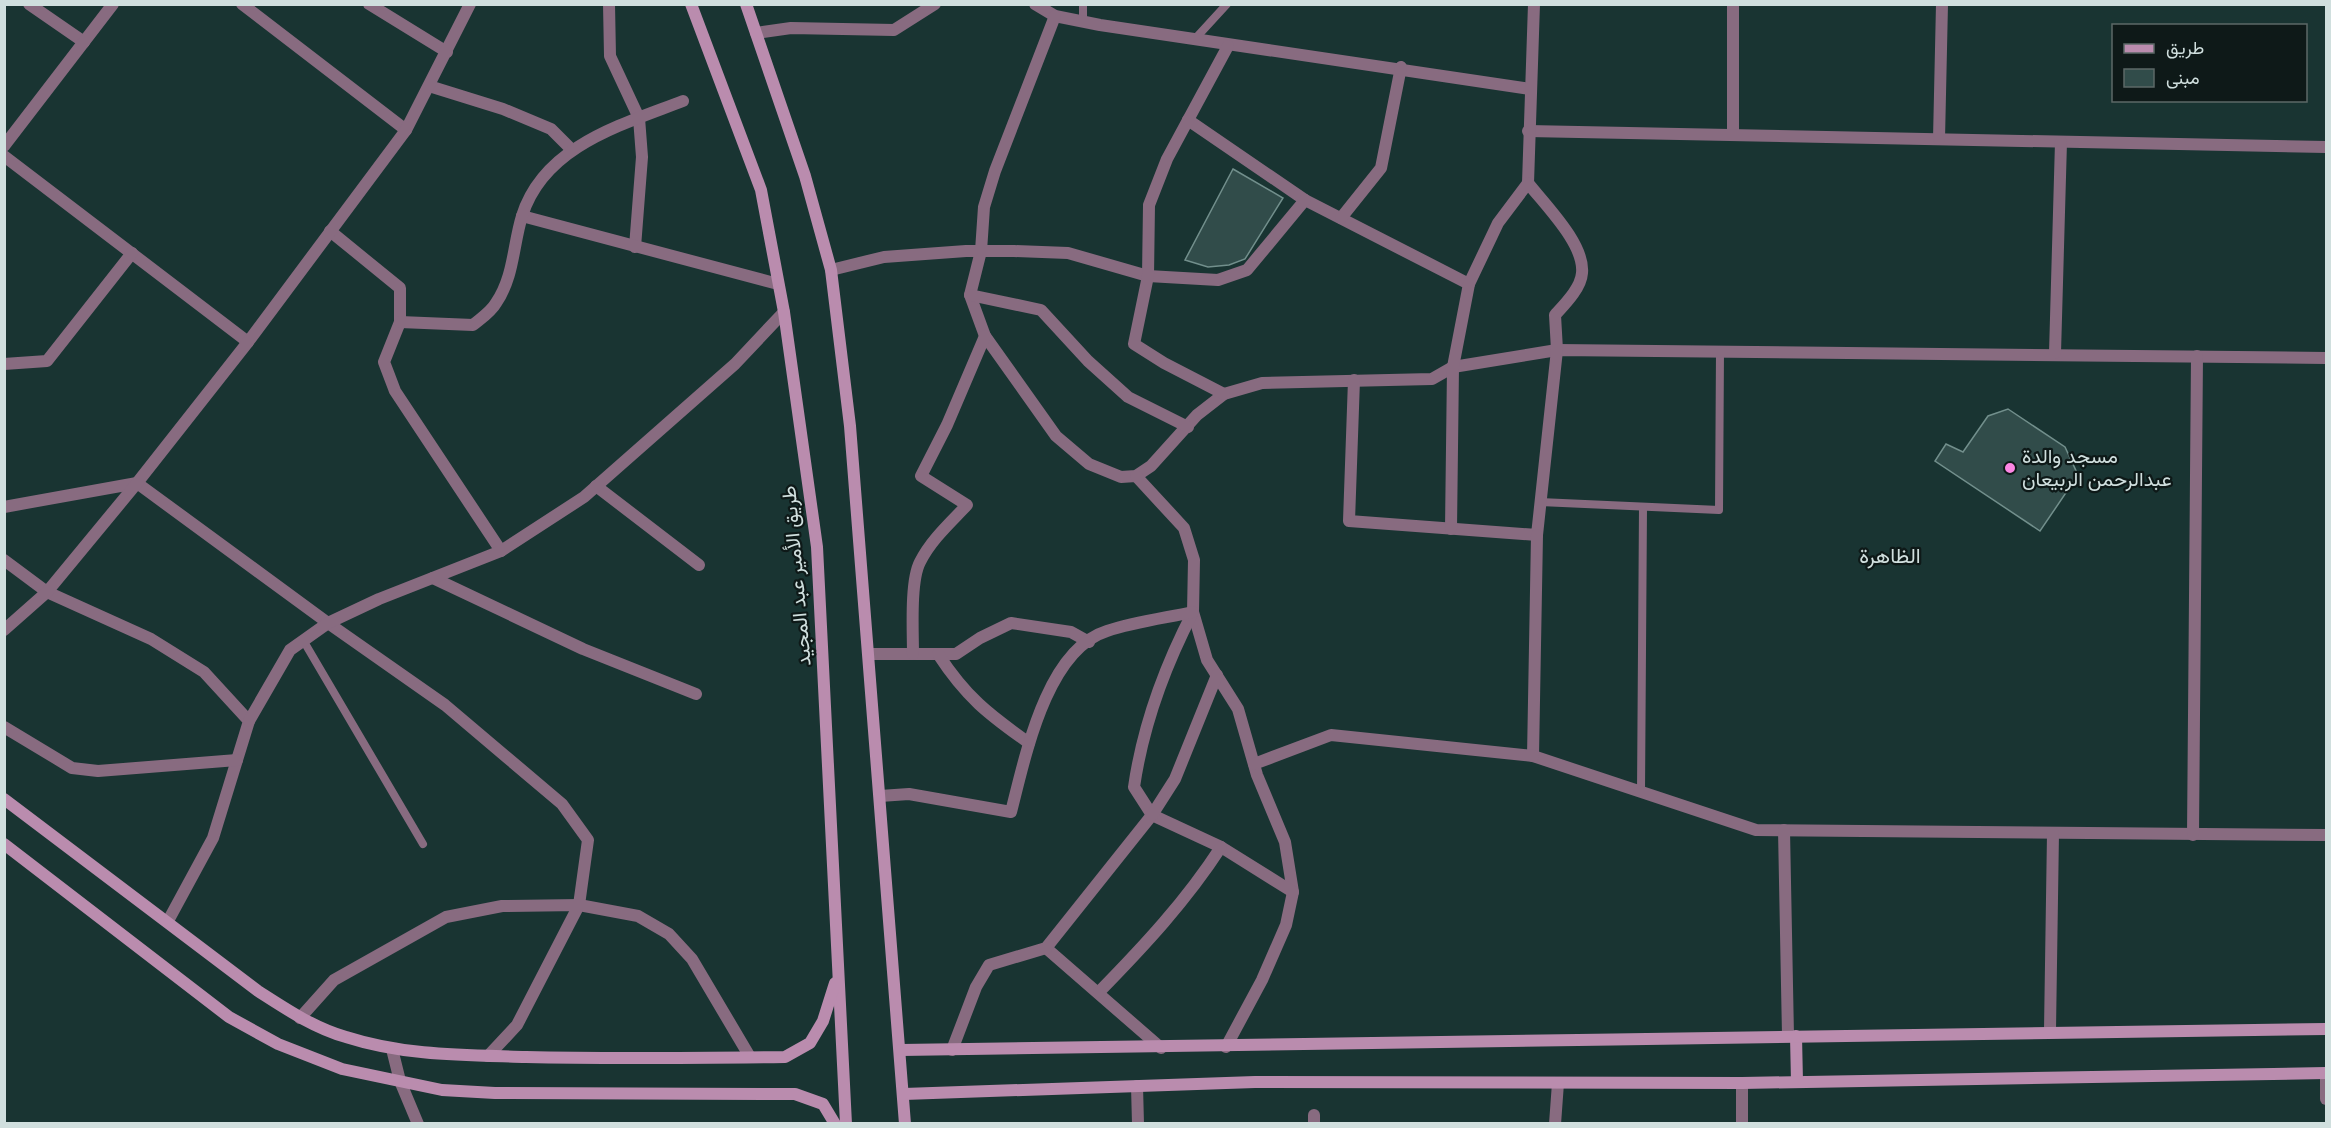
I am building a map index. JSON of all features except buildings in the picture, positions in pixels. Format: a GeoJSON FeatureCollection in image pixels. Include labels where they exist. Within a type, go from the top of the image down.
{"type":"FeatureCollection","features":[{"type":"Feature","properties":{"kind":"main road","name":"طريق الأمير عبد المجيد"},"geometry":{"type":"LineString","coordinates":[[691,4],[761,190],[784,312],[817,547],[846,1124]]}},
{"type":"Feature","properties":{"kind":"main road"},"geometry":{"type":"LineString","coordinates":[[746,4],[805,176],[831,270],[850,426],[901,1050],[905,1124]]}},
{"type":"Feature","properties":{"kind":"main road"},"geometry":{"type":"LineString","coordinates":[[4,800],[168,921],[258,991],[300,1018],[345,1037],[392,1049],[432,1054],[488,1056],[785,1057],[810,1043],[823,1022],[837,974]]}},
{"type":"Feature","properties":{"kind":"main road"},"geometry":{"type":"LineString","coordinates":[[7,850],[229,1017],[278,1044],[342,1069],[442,1090],[495,1093],[795,1094],[823,1104],[835,1124]]}},
{"type":"Feature","properties":{"kind":"main road"},"geometry":{"type":"LineString","coordinates":[[901,1050],[1226,1047],[2050,1030],[2326,1029]]}},
{"type":"Feature","properties":{"kind":"main road"},"geometry":{"type":"LineString","coordinates":[[1792,1036],[1797,1082]]}},
{"type":"Feature","properties":{"kind":"main road"},"geometry":{"type":"LineString","coordinates":[[904,1094],[1255,1082],[1742,1083],[2326,1073]]}},
{"type":"Feature","properties":{"kind":"street"},"geometry":{"type":"LineString","coordinates":[[29,4],[84,42]]}},
{"type":"Feature","properties":{"kind":"street"},"geometry":{"type":"LineString","coordinates":[[4,146],[113,4]]}},
{"type":"Feature","properties":{"kind":"street"},"geometry":{"type":"LineString","coordinates":[[242,4],[406,130]]}},
{"type":"Feature","properties":{"kind":"street"},"geometry":{"type":"LineString","coordinates":[[369,4],[447,52]]}},
{"type":"Feature","properties":{"kind":"street"},"geometry":{"type":"LineString","coordinates":[[4,630],[47,592],[137,483],[248,342],[406,130],[470,4]]}},
{"type":"Feature","properties":{"kind":"street"},"geometry":{"type":"LineString","coordinates":[[609,4],[610,56],[639,118],[642,157],[635,247]]}},
{"type":"Feature","properties":{"kind":"street"},"geometry":{"type":"LineString","coordinates":[[756,33],[791,28],[894,30],[935,4]]}},
{"type":"Feature","properties":{"kind":"street"},"geometry":{"type":"LineString","coordinates":[[1035,4],[1055,16],[1228,46],[1401,68],[1530,89]]}},
{"type":"Feature","properties":{"kind":"street"},"geometry":{"type":"LineString","coordinates":[[1451,529],[1453,367],[1469,284],[1498,223],[1528,183],[1533,4]]}},
{"type":"Feature","properties":{"kind":"street"},"geometry":{"type":"LineString","coordinates":[[1733,4],[1733,135]]}},
{"type":"Feature","properties":{"kind":"street"},"geometry":{"type":"LineString","coordinates":[[1939,139],[1942,4]]}},
{"type":"Feature","properties":{"kind":"street"},"geometry":{"type":"LineString","coordinates":[[1055,16],[995,171],[984,207],[981,251],[970,295],[985,336],[1056,436],[1089,464],[1121,477],[1136,476],[1151,466],[1197,415],[1224,394],[1262,383],[1432,379],[1453,367],[1557,350],[2326,358]]}},
{"type":"Feature","properties":{"kind":"street"},"geometry":{"type":"LineString","coordinates":[[1224,394],[1164,363],[1134,344],[1148,276],[1149,205],[1167,159],[1228,46]]}},
{"type":"Feature","properties":{"kind":"street"},"geometry":{"type":"LineString","coordinates":[[1341,218],[1381,168],[1401,68]]}},
{"type":"Feature","properties":{"kind":"street"},"geometry":{"type":"LineString","coordinates":[[429,86],[503,109],[550,129],[572,150]]}},
{"type":"Feature","properties":{"kind":"street"},"geometry":{"type":"LineString","coordinates":[[400,322],[473,325],[496,304],[511,269],[522,216],[538,181],[572,150],[610,129],[683,101]]}},
{"type":"Feature","properties":{"kind":"street"},"geometry":{"type":"LineString","coordinates":[[1188,120],[1305,200],[1469,284]]}},
{"type":"Feature","properties":{"kind":"street"},"geometry":{"type":"LineString","coordinates":[[1528,131],[2326,147]]}},
{"type":"Feature","properties":{"kind":"street"},"geometry":{"type":"LineString","coordinates":[[2055,354],[2061,141]]}},
{"type":"Feature","properties":{"kind":"street"},"geometry":{"type":"LineString","coordinates":[[4,156],[248,342]]}},
{"type":"Feature","properties":{"kind":"street"},"geometry":{"type":"LineString","coordinates":[[1528,183],[1579,248],[1582,273],[1572,295],[1555,315],[1557,350],[1537,535],[1533,756]]}},
{"type":"Feature","properties":{"kind":"street"},"geometry":{"type":"LineString","coordinates":[[831,270],[884,258],[981,251],[1068,253],[1148,276],[1218,280],[1247,270],[1305,200]]}},
{"type":"Feature","properties":{"kind":"street"},"geometry":{"type":"LineString","coordinates":[[522,216],[778,284]]}},
{"type":"Feature","properties":{"kind":"street"},"geometry":{"type":"LineString","coordinates":[[330,231],[400,288],[400,322],[384,362],[395,391],[501,551]]}},
{"type":"Feature","properties":{"kind":"street"},"geometry":{"type":"LineString","coordinates":[[7,362],[47,361],[132,253]]}},
{"type":"Feature","properties":{"kind":"street"},"geometry":{"type":"LineString","coordinates":[[970,295],[1041,310],[1088,361],[1128,397],[1188,427]]}},
{"type":"Feature","properties":{"kind":"street"},"geometry":{"type":"LineString","coordinates":[[168,921],[213,838],[249,722],[290,650],[328,623],[501,551],[584,497],[735,364],[784,312]]}},
{"type":"Feature","properties":{"kind":"street"},"geometry":{"type":"LineString","coordinates":[[913,654],[914,597],[918,564],[936,538],[967,505],[921,476],[947,425],[985,336]]}},
{"type":"Feature","properties":{"kind":"street"},"geometry":{"type":"LineString","coordinates":[[2193,834],[2197,356]]}},
{"type":"Feature","properties":{"kind":"street"},"geometry":{"type":"LineString","coordinates":[[1354,380],[1349,521],[1537,535]]}},
{"type":"Feature","properties":{"kind":"street"},"geometry":{"type":"LineString","coordinates":[[1136,476],[1184,528],[1194,560],[1193,612],[1207,660],[1238,709],[1254,764],[1285,842],[1293,892],[1286,925],[1262,980],[1226,1047]]}},
{"type":"Feature","properties":{"kind":"street"},"geometry":{"type":"LineString","coordinates":[[4,507],[137,483],[328,623],[445,705],[562,804],[588,840],[579,905],[517,1025],[488,1056]]}},
{"type":"Feature","properties":{"kind":"street"},"geometry":{"type":"LineString","coordinates":[[597,486],[699,565]]}},
{"type":"Feature","properties":{"kind":"street"},"geometry":{"type":"LineString","coordinates":[[4,560],[47,592],[151,639],[204,672],[249,722]]}},
{"type":"Feature","properties":{"kind":"street"},"geometry":{"type":"LineString","coordinates":[[433,578],[583,649],[696,694]]}},
{"type":"Feature","properties":{"kind":"street"},"geometry":{"type":"LineString","coordinates":[[880,796],[909,794],[1011,812],[1029,743],[1050,686],[1077,650],[1105,631],[1193,612]]}},
{"type":"Feature","properties":{"kind":"street"},"geometry":{"type":"LineString","coordinates":[[1193,612],[1168,661],[1140,746],[1134,787],[1152,815],[1221,847],[1293,892]]}},
{"type":"Feature","properties":{"kind":"street"},"geometry":{"type":"LineString","coordinates":[[869,654],[956,654],[1011,623],[1071,632],[1089,642]]}},
{"type":"Feature","properties":{"kind":"street"},"geometry":{"type":"LineString","coordinates":[[938,654],[959,686],[990,716],[1029,743]]}},
{"type":"Feature","properties":{"kind":"street"},"geometry":{"type":"LineString","coordinates":[[952,1050],[976,987],[989,965],[1046,948],[1152,815],[1174,779],[1217,675]]}},
{"type":"Feature","properties":{"kind":"street"},"geometry":{"type":"LineString","coordinates":[[4,727],[72,768],[99,771],[237,760]]}},
{"type":"Feature","properties":{"kind":"street"},"geometry":{"type":"LineString","coordinates":[[1254,764],[1331,735],[1533,756],[1756,830],[2326,835]]}},
{"type":"Feature","properties":{"kind":"street"},"geometry":{"type":"LineString","coordinates":[[1784,830],[1792,1036]]}},
{"type":"Feature","properties":{"kind":"street"},"geometry":{"type":"LineString","coordinates":[[2050,1030],[2053,833]]}},
{"type":"Feature","properties":{"kind":"street"},"geometry":{"type":"LineString","coordinates":[[1099,992],[1164,923],[1194,887],[1221,847]]}},
{"type":"Feature","properties":{"kind":"street"},"geometry":{"type":"LineString","coordinates":[[300,1018],[334,980],[446,917],[502,906],[579,905],[638,916],[669,934],[692,959],[750,1057]]}},
{"type":"Feature","properties":{"kind":"street"},"geometry":{"type":"LineString","coordinates":[[1046,948],[1161,1048]]}},
{"type":"Feature","properties":{"kind":"street"},"geometry":{"type":"LineString","coordinates":[[392,1049],[400,1081],[418,1124]]}},
{"type":"Feature","properties":{"kind":"street"},"geometry":{"type":"LineString","coordinates":[[2326,1073],[2326,1099]]}},
{"type":"Feature","properties":{"kind":"street"},"geometry":{"type":"LineString","coordinates":[[1556,1124],[1558,1083]]}},
{"type":"Feature","properties":{"kind":"street"},"geometry":{"type":"LineString","coordinates":[[1742,1083],[1742,1124]]}},
{"type":"Feature","properties":{"kind":"street"},"geometry":{"type":"LineString","coordinates":[[1137,1086],[1138,1124]]}},
{"type":"Feature","properties":{"kind":"lane"},"geometry":{"type":"LineString","coordinates":[[1083,4],[1083,21]]}},
{"type":"Feature","properties":{"kind":"lane"},"geometry":{"type":"LineString","coordinates":[[1194,40],[1227,4]]}},
{"type":"Feature","properties":{"kind":"lane"},"geometry":{"type":"LineString","coordinates":[[1540,502],[1719,510],[1720,351]]}},
{"type":"Feature","properties":{"kind":"lane"},"geometry":{"type":"LineString","coordinates":[[1641,792],[1643,507]]}},
{"type":"Feature","properties":{"kind":"lane"},"geometry":{"type":"LineString","coordinates":[[303,640],[423,844]]}},
{"type":"Feature","properties":{"kind":"place","name":"مسجد والدة عبدالرحمن الربيعان"},"geometry":{"type":"Point","coordinates":[2010,468]}},
{"type":"Feature","properties":{"kind":"district","name":"الظاهرة"},"geometry":{"type":"Point","coordinates":[1890,556]}}]}
